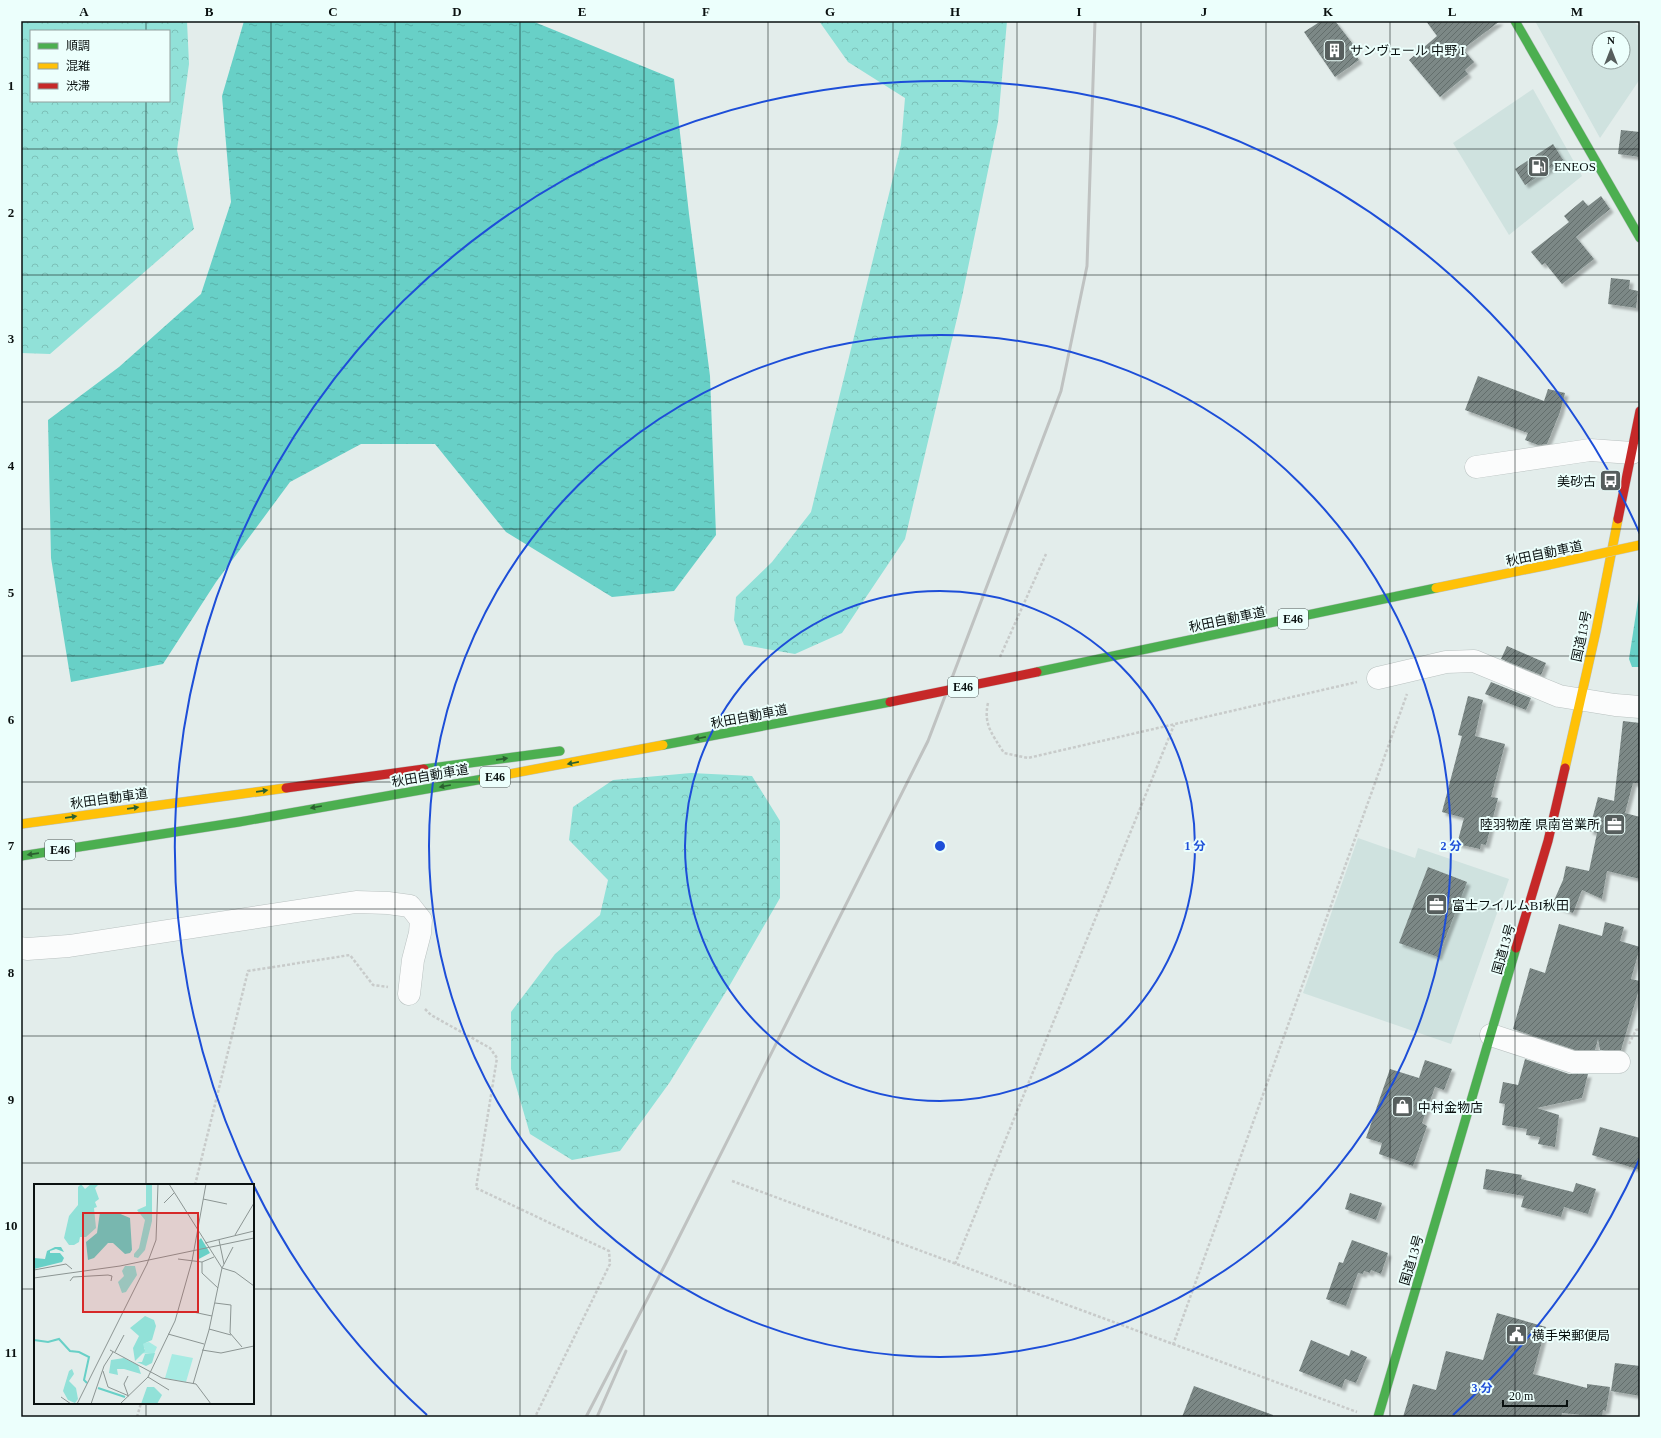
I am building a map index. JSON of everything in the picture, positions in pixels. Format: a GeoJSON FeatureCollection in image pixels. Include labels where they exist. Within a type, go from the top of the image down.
{"type":"FeatureCollection","features":[{"type":"Feature","properties":{"kind":"main road"},"geometry":{"type":"LineString","coordinates":[[1515,21],[1640,238]]}},
{"type":"Feature","properties":{"kind":"main road","name":"国道13号"},"geometry":{"type":"LineString","coordinates":[[1378,1417],[1548,841],[1580,700],[1640,411]]}},
{"type":"Feature","properties":{"kind":"main road","name":"秋田自動車道"},"geometry":{"type":"LineString","coordinates":[[21,856],[114,842],[529,771],[890,702],[1640,545]]}},
{"type":"Feature","properties":{"kind":"main road","name":"秋田自動車道"},"geometry":{"type":"LineString","coordinates":[[661,736],[890,702]]}},
{"type":"Feature","properties":{"kind":"main road","name":"秋田自動車道"},"geometry":{"type":"LineString","coordinates":[[21,824],[566,750]]}},
{"type":"Feature","properties":{"kind":"street"},"geometry":{"type":"LineString","coordinates":[[1476,467],[1590,450],[1632,453]]}},
{"type":"Feature","properties":{"kind":"street"},"geometry":{"type":"LineString","coordinates":[[1378,678],[1446,662],[1474,661],[1559,696],[1640,707]]}},
{"type":"Feature","properties":{"kind":"street"},"geometry":{"type":"LineString","coordinates":[[21,948],[27,949],[69,946],[356,902],[388,903],[410,906],[421,920],[420,933],[413,960],[409,994]]}},
{"type":"Feature","properties":{"kind":"street"},"geometry":{"type":"LineString","coordinates":[[1491,1035],[1573,1062],[1619,1062]]}},
{"type":"Feature","properties":{"kind":"path"},"geometry":{"type":"LineString","coordinates":[[998,663],[1046,554]]}},
{"type":"Feature","properties":{"kind":"path"},"geometry":{"type":"LineString","coordinates":[[1173,1345],[1415,670]]}},
{"type":"Feature","properties":{"kind":"path"},"geometry":{"type":"LineString","coordinates":[[990,698],[986,712],[988,729],[1004,753],[1028,758],[1378,678]]}},
{"type":"Feature","properties":{"kind":"path"},"geometry":{"type":"LineString","coordinates":[[955,1264],[1174,725]]}},
{"type":"Feature","properties":{"kind":"path"},"geometry":{"type":"LineString","coordinates":[[195,1184],[248,971],[350,956],[374,984],[404,990],[431,1015],[490,1048],[497,1058],[476,1188],[609,1251],[610,1264],[535,1417]]}},
{"type":"Feature","properties":{"kind":"path"},"geometry":{"type":"LineString","coordinates":[[732,1181],[1363,1414]]}},
{"type":"Feature","properties":{"kind":"path"},"geometry":{"type":"LineString","coordinates":[[137,1417],[141,1404]]}},
{"type":"Feature","properties":{"kind":"shaded area"},"geometry":{"type":"Polygon","coordinates":[[[1535,21],[1632,21],[1640,27],[1640,79],[1600,138],[1535,21]]]}},
{"type":"Feature","properties":{"kind":"shaded area"},"geometry":{"type":"Polygon","coordinates":[[[1533,89],[1582,176],[1509,235],[1453,143],[1533,89]]]}},
{"type":"Feature","properties":{"kind":"shaded area"},"geometry":{"type":"Polygon","coordinates":[[[1358,838],[1415,858],[1418,848],[1509,879],[1451,1044],[1303,993],[1358,838]]]}},
{"type":"Feature","properties":{"kind":"green space"},"geometry":{"type":"Polygon","coordinates":[[[21,21],[187,21],[189,64],[177,150],[194,229],[50,354],[21,353],[21,21]]]}},
{"type":"Feature","properties":{"kind":"green space"},"geometry":{"type":"Polygon","coordinates":[[[819,21],[1007,21],[998,122],[962,297],[905,539],[842,633],[795,654],[744,645],[734,620],[736,597],[772,562],[811,512],[901,145],[905,98],[848,62],[819,21]]]}},
{"type":"Feature","properties":{"kind":"green space"},"geometry":{"type":"Polygon","coordinates":[[[691,773],[752,776],[780,821],[780,898],[727,990],[670,1082],[620,1151],[572,1160],[530,1134],[511,1069],[511,1012],[555,954],[600,915],[608,880],[569,840],[573,807],[613,780],[691,773]]]}},
{"type":"Feature","properties":{"kind":"water"},"geometry":{"type":"Polygon","coordinates":[[[244,21],[532,21],[674,79],[689,214],[710,376],[716,535],[674,591],[612,597],[506,532],[435,444],[361,444],[290,482],[216,582],[163,664],[71,682],[51,558],[48,420],[119,367],[201,294],[231,202],[222,96],[244,21]]]}},
{"type":"Feature","properties":{"kind":"water"},"geometry":{"type":"Polygon","coordinates":[[[1640,587],[1640,667],[1632,667],[1629,659],[1640,587]]]}},
{"type":"Feature","properties":{"kind":"building","name":"サンヴェール 中野 I"},"geometry":{"type":"Polygon","coordinates":[[[1321,21],[1335,21],[1356,48],[1352,51],[1359,60],[1335,77],[1304,32],[1321,21]]]}},
{"type":"Feature","properties":{"kind":"building"},"geometry":{"type":"Polygon","coordinates":[[[1426,21],[1500,21],[1463,49],[1474,62],[1465,70],[1468,74],[1440,97],[1409,60],[1437,36],[1426,21]]]}},
{"type":"Feature","properties":{"kind":"building"},"geometry":{"type":"Polygon","coordinates":[[[1621,130],[1640,132],[1640,157],[1618,154],[1621,130]]]}},
{"type":"Feature","properties":{"kind":"building"},"geometry":{"type":"Polygon","coordinates":[[[1553,144],[1563,160],[1525,185],[1515,169],[1553,144]]]}},
{"type":"Feature","properties":{"kind":"building"},"geometry":{"type":"Polygon","coordinates":[[[1601,196],[1610,209],[1576,237],[1594,259],[1562,284],[1545,263],[1542,265],[1531,252],[1569,222],[1564,216],[1583,200],[1588,206],[1601,196]]]}},
{"type":"Feature","properties":{"kind":"building"},"geometry":{"type":"Polygon","coordinates":[[[1611,278],[1630,280],[1629,289],[1638,291],[1636,308],[1608,304],[1611,278]]]}},
{"type":"Feature","properties":{"kind":"building"},"geometry":{"type":"Polygon","coordinates":[[[1478,376],[1544,401],[1548,389],[1565,393],[1560,412],[1547,444],[1538,445],[1525,440],[1528,433],[1465,410],[1478,376]]]}},
{"type":"Feature","properties":{"kind":"building"},"geometry":{"type":"Polygon","coordinates":[[[1507,646],[1546,663],[1541,675],[1501,659],[1507,646]]]}},
{"type":"Feature","properties":{"kind":"building"},"geometry":{"type":"Polygon","coordinates":[[[1491,682],[1531,698],[1526,710],[1485,694],[1491,682]]]}},
{"type":"Feature","properties":{"kind":"building"},"geometry":{"type":"Polygon","coordinates":[[[1468,696],[1483,700],[1475,736],[1505,744],[1491,797],[1498,798],[1486,845],[1481,844],[1480,849],[1457,844],[1464,818],[1442,812],[1462,736],[1458,735],[1468,696]]]}},
{"type":"Feature","properties":{"kind":"building"},"geometry":{"type":"Polygon","coordinates":[[[1623,721],[1640,723],[1640,783],[1633,783],[1625,813],[1640,817],[1640,879],[1607,871],[1602,899],[1582,890],[1573,913],[1552,905],[1563,880],[1566,866],[1589,871],[1597,833],[1589,831],[1598,797],[1614,801],[1623,721]]]}},
{"type":"Feature","properties":{"kind":"building","name":"富士フイルムBI秋田"},"geometry":{"type":"Polygon","coordinates":[[[1428,867],[1467,882],[1438,957],[1399,943],[1428,867]]]}},
{"type":"Feature","properties":{"kind":"building"},"geometry":{"type":"Polygon","coordinates":[[[1605,922],[1624,927],[1620,941],[1640,947],[1631,979],[1640,981],[1640,986],[1621,1050],[1600,1050],[1598,1039],[1595,1050],[1575,1050],[1513,1029],[1530,968],[1545,973],[1559,924],[1602,936],[1605,922]]]}},
{"type":"Feature","properties":{"kind":"building"},"geometry":{"type":"Polygon","coordinates":[[[1525,1059],[1569,1074],[1588,1074],[1582,1098],[1537,1108],[1559,1115],[1555,1147],[1538,1144],[1540,1137],[1526,1135],[1527,1129],[1502,1125],[1505,1104],[1499,1103],[1503,1082],[1518,1085],[1525,1059]]]}},
{"type":"Feature","properties":{"kind":"building","name":"中村金物店"},"geometry":{"type":"Polygon","coordinates":[[[1425,1060],[1452,1069],[1444,1090],[1435,1087],[1422,1123],[1427,1126],[1413,1166],[1379,1154],[1382,1143],[1366,1138],[1390,1069],[1419,1078],[1425,1060]]]}},
{"type":"Feature","properties":{"kind":"building"},"geometry":{"type":"Polygon","coordinates":[[[1600,1127],[1640,1138],[1640,1170],[1592,1155],[1600,1127]]]}},
{"type":"Feature","properties":{"kind":"building"},"geometry":{"type":"Polygon","coordinates":[[[1486,1169],[1522,1175],[1521,1179],[1573,1192],[1576,1183],[1596,1189],[1588,1214],[1564,1207],[1561,1217],[1521,1207],[1524,1196],[1483,1189],[1486,1169]]]}},
{"type":"Feature","properties":{"kind":"building"},"geometry":{"type":"Polygon","coordinates":[[[1350,1193],[1382,1203],[1376,1220],[1345,1209],[1350,1193]]]}},
{"type":"Feature","properties":{"kind":"building"},"geometry":{"type":"Polygon","coordinates":[[[1352,1240],[1388,1253],[1381,1274],[1371,1270],[1370,1273],[1364,1271],[1363,1274],[1358,1273],[1346,1306],[1326,1299],[1339,1262],[1343,1263],[1352,1240]]]}},
{"type":"Feature","properties":{"kind":"building"},"geometry":{"type":"Polygon","coordinates":[[[1497,1313],[1546,1327],[1533,1374],[1587,1388],[1587,1384],[1610,1387],[1606,1411],[1603,1410],[1602,1417],[1562,1413],[1561,1417],[1403,1417],[1413,1384],[1436,1390],[1446,1351],[1483,1360],[1497,1313]]]}},
{"type":"Feature","properties":{"kind":"building"},"geometry":{"type":"Polygon","coordinates":[[[1311,1340],[1349,1356],[1351,1350],[1367,1357],[1356,1383],[1345,1379],[1342,1388],[1299,1371],[1311,1340]]]}},
{"type":"Feature","properties":{"kind":"building"},"geometry":{"type":"Polygon","coordinates":[[[1615,1363],[1640,1366],[1640,1396],[1611,1391],[1615,1363]]]}},
{"type":"Feature","properties":{"kind":"building"},"geometry":{"type":"Polygon","coordinates":[[[1194,1386],[1273,1415],[1272,1417],[1182,1417],[1194,1386]]]}},
{"type":"Feature","properties":{"kind":"railway"},"geometry":{"type":"LineString","coordinates":[[586,1417],[666,1263],[928,741],[1061,391],[1087,266],[1095,21]]}},
{"type":"Feature","properties":{"kind":"railway"},"geometry":{"type":"LineString","coordinates":[[597,1417],[626,1351]]}},
{"type":"Feature","properties":{"kind":"traffic: fast"},"geometry":{"type":"LineString","coordinates":[[1515,21],[1640,238]]}},
{"type":"Feature","properties":{"kind":"traffic: fast"},"geometry":{"type":"LineString","coordinates":[[1037,672],[1436,588]]}},
{"type":"Feature","properties":{"kind":"traffic: fast"},"geometry":{"type":"LineString","coordinates":[[663,745],[890,702]]}},
{"type":"Feature","properties":{"kind":"traffic: fast"},"geometry":{"type":"LineString","coordinates":[[424,769],[560,751]]}},
{"type":"Feature","properties":{"kind":"traffic: fast"},"geometry":{"type":"LineString","coordinates":[[21,856],[239,822],[483,779]]}},
{"type":"Feature","properties":{"kind":"traffic: fast"},"geometry":{"type":"LineString","coordinates":[[1378,1417],[1516,948]]}},
{"type":"Feature","properties":{"kind":"traffic: slow"},"geometry":{"type":"LineString","coordinates":[[1565,768],[1596,631],[1618,519]]}},
{"type":"Feature","properties":{"kind":"traffic: slow"},"geometry":{"type":"LineString","coordinates":[[1548,565],[1640,545]]}},
{"type":"Feature","properties":{"kind":"traffic: slow"},"geometry":{"type":"LineString","coordinates":[[1436,588],[1548,565]]}},
{"type":"Feature","properties":{"kind":"traffic: slow"},"geometry":{"type":"LineString","coordinates":[[483,779],[663,745]]}},
{"type":"Feature","properties":{"kind":"traffic: slow"},"geometry":{"type":"LineString","coordinates":[[21,824],[286,788]]}},
{"type":"Feature","properties":{"kind":"traffic: jam"},"geometry":{"type":"LineString","coordinates":[[1618,519],[1640,411]]}},
{"type":"Feature","properties":{"kind":"traffic: jam"},"geometry":{"type":"LineString","coordinates":[[890,702],[1037,672]]}},
{"type":"Feature","properties":{"kind":"traffic: jam"},"geometry":{"type":"LineString","coordinates":[[1516,948],[1548,841],[1565,768]]}},
{"type":"Feature","properties":{"kind":"traffic: jam"},"geometry":{"type":"LineString","coordinates":[[286,788],[424,769]]}},
{"type":"Feature","properties":{"kind":"place","name":"サンヴェール 中野 I"},"geometry":{"type":"Point","coordinates":[1335,50]}},
{"type":"Feature","properties":{"kind":"place","name":"ENEOS"},"geometry":{"type":"Point","coordinates":[1538,166]}},
{"type":"Feature","properties":{"kind":"place","name":"美砂古"},"geometry":{"type":"Point","coordinates":[1611,481]}},
{"type":"Feature","properties":{"kind":"place","name":"陸羽物産 県南営業所"},"geometry":{"type":"Point","coordinates":[1615,824]}},
{"type":"Feature","properties":{"kind":"place","name":"富士フイルムBI秋田"},"geometry":{"type":"Point","coordinates":[1436,905]}},
{"type":"Feature","properties":{"kind":"place","name":"中村金物店"},"geometry":{"type":"Point","coordinates":[1402,1107]}},
{"type":"Feature","properties":{"kind":"place","name":"横手栄郵便局"},"geometry":{"type":"Point","coordinates":[1517,1335]}}]}
